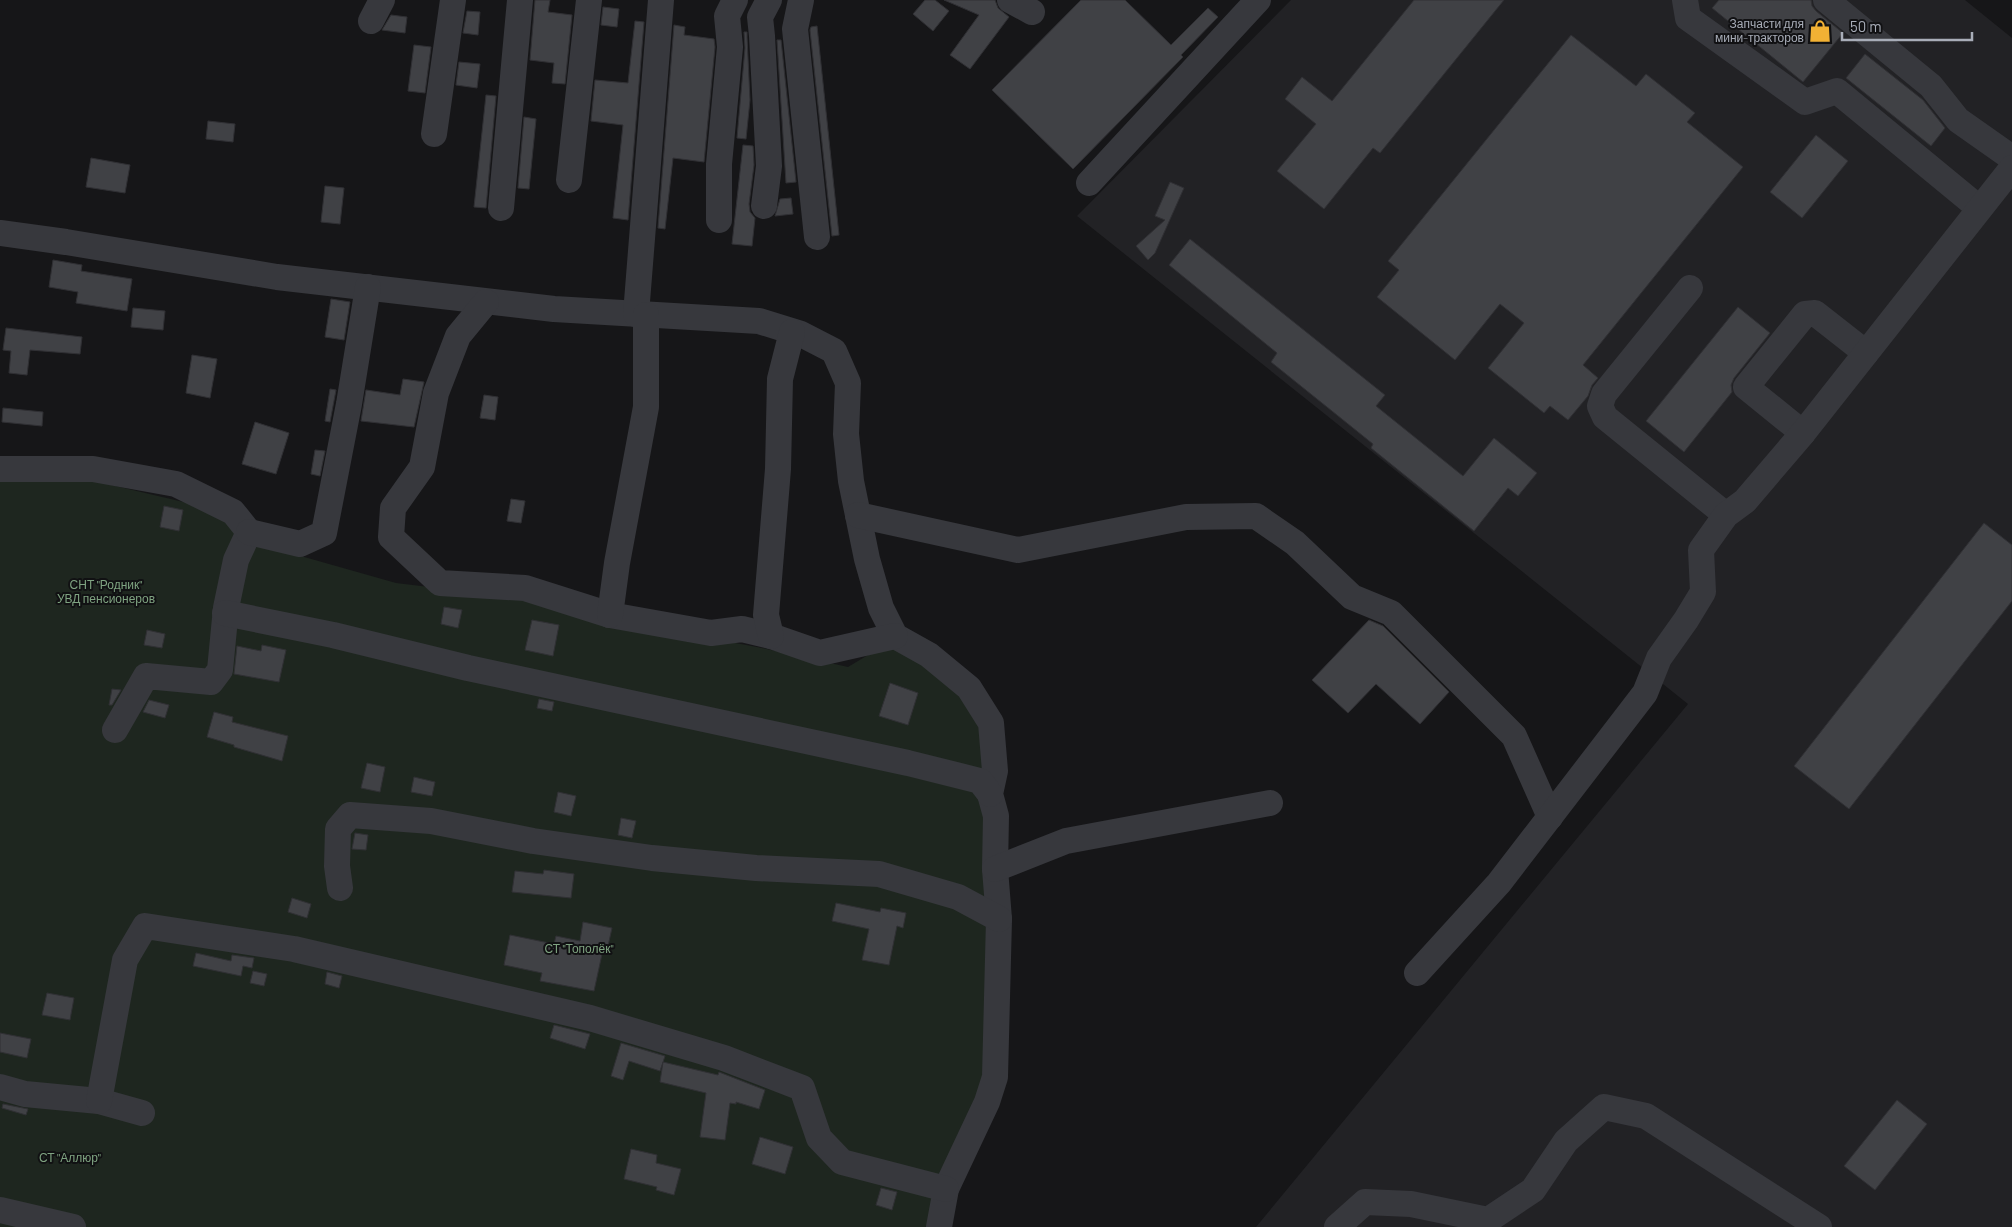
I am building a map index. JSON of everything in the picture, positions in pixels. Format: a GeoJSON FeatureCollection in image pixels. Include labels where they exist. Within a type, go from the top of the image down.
{"type":"FeatureCollection","features":[{"type":"Feature","properties":{"kind":"street"},"geometry":{"type":"LineString","coordinates":[[434,134],[453,0]]}},
{"type":"Feature","properties":{"kind":"street"},"geometry":{"type":"LineString","coordinates":[[501,208],[520,0]]}},
{"type":"Feature","properties":{"kind":"street"},"geometry":{"type":"LineString","coordinates":[[569,180],[590,0]]}},
{"type":"Feature","properties":{"kind":"street"},"geometry":{"type":"LineString","coordinates":[[610,615],[617,563],[646,407],[641,315],[661,0]]}},
{"type":"Feature","properties":{"kind":"street"},"geometry":{"type":"LineString","coordinates":[[719,220],[719,164],[730,47],[727,16],[735,0]]}},
{"type":"Feature","properties":{"kind":"street"},"geometry":{"type":"LineString","coordinates":[[764,206],[770,166],[760,17],[769,0]]}},
{"type":"Feature","properties":{"kind":"street"},"geometry":{"type":"LineString","coordinates":[[801,0],[795,28],[817,237]]}},
{"type":"Feature","properties":{"kind":"street"},"geometry":{"type":"LineString","coordinates":[[1088,183],[1258,0]]}},
{"type":"Feature","properties":{"kind":"street"},"geometry":{"type":"LineString","coordinates":[[1684,0],[1688,18],[1805,102],[1837,91],[1979,208]]}},
{"type":"Feature","properties":{"kind":"street"},"geometry":{"type":"LineString","coordinates":[[1826,0],[1931,86],[1958,120],[2012,158]]}},
{"type":"Feature","properties":{"kind":"street"},"geometry":{"type":"LineString","coordinates":[[1418,973],[1498,884],[1645,694],[1659,658],[1703,592],[1701,550],[1726,514],[1745,502],[1803,432],[2012,168]]}},
{"type":"Feature","properties":{"kind":"street"},"geometry":{"type":"LineString","coordinates":[[0,233],[277,277],[554,310],[758,321],[801,334],[834,352],[848,383],[846,434],[851,481],[867,559],[881,608],[896,636],[929,655],[969,688],[991,723],[994,771],[990,794]]}},
{"type":"Feature","properties":{"kind":"street"},"geometry":{"type":"LineString","coordinates":[[0,469],[93,469],[176,484],[233,512],[249,532],[300,544],[324,533],[349,404],[368,288]]}},
{"type":"Feature","properties":{"kind":"street"},"geometry":{"type":"LineString","coordinates":[[1690,288],[1604,394],[1600,406],[1605,418],[1726,514]]}},
{"type":"Feature","properties":{"kind":"street"},"geometry":{"type":"LineString","coordinates":[[486,302],[458,336],[436,393],[422,467],[392,508],[391,537],[440,583],[525,588],[610,615],[711,633],[742,629],[771,636],[820,653],[896,636]]}},
{"type":"Feature","properties":{"kind":"street"},"geometry":{"type":"LineString","coordinates":[[1803,432],[1746,387],[1805,314],[1815,313],[1866,353]]}},
{"type":"Feature","properties":{"kind":"street"},"geometry":{"type":"LineString","coordinates":[[771,636],[766,615],[778,469],[780,379],[792,332]]}},
{"type":"Feature","properties":{"kind":"street"},"geometry":{"type":"LineString","coordinates":[[858,515],[1018,550],[1186,516],[1256,516],[1295,543],[1352,597],[1391,613],[1514,736],[1550,817]]}},
{"type":"Feature","properties":{"kind":"street"},"geometry":{"type":"LineString","coordinates":[[115,730],[146,676],[211,682],[220,670],[225,613],[236,560],[249,532]]}},
{"type":"Feature","properties":{"kind":"street"},"geometry":{"type":"LineString","coordinates":[[225,613],[333,635],[468,668],[908,763],[980,781],[990,794],[996,816],[995,869],[999,918],[995,1077],[988,1102],[946,1189],[939,1227]]}},
{"type":"Feature","properties":{"kind":"street"},"geometry":{"type":"LineString","coordinates":[[995,869],[1066,841],[1270,803]]}},
{"type":"Feature","properties":{"kind":"street"},"geometry":{"type":"LineString","coordinates":[[340,888],[337,866],[338,829],[350,815],[431,821],[533,842],[652,858],[756,868],[879,874],[958,897],[999,918]]}},
{"type":"Feature","properties":{"kind":"street"},"geometry":{"type":"LineString","coordinates":[[98,1101],[125,960],[146,926],[294,949],[466,988],[590,1018],[724,1058],[802,1088],[819,1138],[842,1162],[946,1189]]}},
{"type":"Feature","properties":{"kind":"street"},"geometry":{"type":"LineString","coordinates":[[0,1086],[25,1094],[98,1101],[142,1113]]}},
{"type":"Feature","properties":{"kind":"street"},"geometry":{"type":"LineString","coordinates":[[1337,1227],[1365,1202],[1411,1204],[1488,1220],[1533,1190],[1566,1141],[1604,1107],[1646,1116],[1819,1227]]}},
{"type":"Feature","properties":{"kind":"street"},"geometry":{"type":"LineString","coordinates":[[13,1217],[73,1227]]}},
{"type":"Feature","properties":{"kind":"shaded area"},"geometry":{"type":"Polygon","coordinates":[[[1291,0],[1965,0],[2012,38],[2012,1227],[1256,1227],[1688,704],[1077,216],[1291,0]]]}},
{"type":"Feature","properties":{"kind":"green space","name":"СТ \"Тополёк\""},"geometry":{"type":"Polygon","coordinates":[[[0,477],[86,479],[196,505],[234,526],[248,541],[396,583],[528,599],[616,621],[757,647],[848,667],[878,649],[901,649],[954,685],[981,723],[992,1057],[932,1227],[0,1227],[0,477]]]}},
{"type":"Feature","properties":{"kind":"building"},"geometry":{"type":"Polygon","coordinates":[[[535,0],[550,0],[548,12],[572,15],[565,84],[552,83],[554,63],[530,60],[535,0]]]}},
{"type":"Feature","properties":{"kind":"building"},"geometry":{"type":"Polygon","coordinates":[[[925,0],[935,0],[949,11],[933,31],[913,14],[925,0]]]}},
{"type":"Feature","properties":{"kind":"building"},"geometry":{"type":"Polygon","coordinates":[[[944,0],[995,0],[998,8],[1009,17],[970,69],[950,55],[979,15],[944,0]]]}},
{"type":"Feature","properties":{"kind":"building"},"geometry":{"type":"Polygon","coordinates":[[[1081,0],[1125,0],[1171,45],[1208,8],[1218,17],[1181,55],[1183,57],[1073,169],[992,90],[1081,0]]]}},
{"type":"Feature","properties":{"kind":"building"},"geometry":{"type":"Polygon","coordinates":[[[1414,0],[1504,0],[1380,153],[1373,148],[1324,209],[1277,171],[1316,124],[1285,99],[1302,77],[1332,101],[1414,0]]]}},
{"type":"Feature","properties":{"kind":"building"},"geometry":{"type":"Polygon","coordinates":[[[1719,0],[1811,0],[1812,6],[1816,11],[1843,33],[1803,82],[1712,8],[1719,0]]]}},
{"type":"Feature","properties":{"kind":"building"},"geometry":{"type":"Polygon","coordinates":[[[603,7],[619,9],[617,27],[601,25],[603,7]]]}},
{"type":"Feature","properties":{"kind":"building"},"geometry":{"type":"Polygon","coordinates":[[[467,11],[480,12],[478,35],[463,33],[467,11]]]}},
{"type":"Feature","properties":{"kind":"building"},"geometry":{"type":"Polygon","coordinates":[[[391,15],[407,17],[405,33],[382,30],[391,15]]]}},
{"type":"Feature","properties":{"kind":"building"},"geometry":{"type":"Polygon","coordinates":[[[635,21],[644,22],[628,220],[613,218],[623,125],[591,121],[595,80],[628,83],[635,21]]]}},
{"type":"Feature","properties":{"kind":"building"},"geometry":{"type":"Polygon","coordinates":[[[674,25],[685,27],[684,35],[714,39],[715,47],[704,162],[673,158],[665,229],[658,228],[674,25]]]}},
{"type":"Feature","properties":{"kind":"building"},"geometry":{"type":"Polygon","coordinates":[[[817,26],[839,235],[832,236],[810,30],[811,27],[817,26]]]}},
{"type":"Feature","properties":{"kind":"building"},"geometry":{"type":"Polygon","coordinates":[[[744,32],[747,32],[750,100],[746,139],[737,138],[745,48],[744,32]]]}},
{"type":"Feature","properties":{"kind":"building"},"geometry":{"type":"Polygon","coordinates":[[[1571,35],[1636,86],[1646,74],[1695,113],[1687,122],[1743,167],[1583,365],[1598,378],[1592,385],[1588,396],[1568,420],[1550,406],[1544,413],[1488,368],[1524,323],[1500,304],[1455,360],[1377,297],[1399,270],[1388,261],[1571,35]]]}},
{"type":"Feature","properties":{"kind":"building"},"geometry":{"type":"Polygon","coordinates":[[[777,40],[781,40],[796,182],[786,183],[777,40]]]}},
{"type":"Feature","properties":{"kind":"building"},"geometry":{"type":"Polygon","coordinates":[[[414,45],[431,47],[425,93],[408,91],[414,45]]]}},
{"type":"Feature","properties":{"kind":"building"},"geometry":{"type":"Polygon","coordinates":[[[1865,54],[1923,100],[1945,128],[1931,146],[1846,78],[1865,54]]]}},
{"type":"Feature","properties":{"kind":"building"},"geometry":{"type":"Polygon","coordinates":[[[459,62],[480,64],[477,88],[456,85],[459,62]]]}},
{"type":"Feature","properties":{"kind":"building"},"geometry":{"type":"Polygon","coordinates":[[[486,95],[496,96],[486,208],[474,207],[486,95]]]}},
{"type":"Feature","properties":{"kind":"building"},"geometry":{"type":"Polygon","coordinates":[[[524,117],[536,119],[529,189],[518,188],[524,117]]]}},
{"type":"Feature","properties":{"kind":"building"},"geometry":{"type":"Polygon","coordinates":[[[208,121],[235,124],[233,142],[206,139],[208,121]]]}},
{"type":"Feature","properties":{"kind":"building"},"geometry":{"type":"Polygon","coordinates":[[[1816,135],[1848,161],[1802,218],[1770,192],[1816,135]]]}},
{"type":"Feature","properties":{"kind":"building"},"geometry":{"type":"Polygon","coordinates":[[[743,145],[753,146],[754,165],[749,204],[750,212],[755,218],[752,246],[732,244],[743,145]]]}},
{"type":"Feature","properties":{"kind":"building"},"geometry":{"type":"Polygon","coordinates":[[[91,158],[130,165],[125,193],[86,187],[91,158]]]}},
{"type":"Feature","properties":{"kind":"building"},"geometry":{"type":"Polygon","coordinates":[[[1170,182],[1184,188],[1155,253],[1148,260],[1136,246],[1165,220],[1155,216],[1170,182]]]}},
{"type":"Feature","properties":{"kind":"building"},"geometry":{"type":"Polygon","coordinates":[[[325,186],[344,188],[340,224],[321,222],[325,186]]]}},
{"type":"Feature","properties":{"kind":"building"},"geometry":{"type":"Polygon","coordinates":[[[791,198],[793,214],[775,216],[780,199],[791,198]]]}},
{"type":"Feature","properties":{"kind":"building"},"geometry":{"type":"Polygon","coordinates":[[[1190,239],[1385,395],[1376,406],[1463,476],[1494,438],[1537,473],[1518,496],[1508,488],[1474,531],[1371,448],[1373,444],[1271,362],[1277,353],[1169,265],[1190,239]]]}},
{"type":"Feature","properties":{"kind":"building"},"geometry":{"type":"Polygon","coordinates":[[[53,260],[82,265],[81,271],[132,279],[127,311],[76,303],[78,292],[49,287],[53,260]]]}},
{"type":"Feature","properties":{"kind":"building"},"geometry":{"type":"Polygon","coordinates":[[[331,299],[350,302],[344,340],[325,337],[331,299]]]}},
{"type":"Feature","properties":{"kind":"building"},"geometry":{"type":"Polygon","coordinates":[[[1738,307],[1770,333],[1734,378],[1731,385],[1732,392],[1684,452],[1646,421],[1738,307]]]}},
{"type":"Feature","properties":{"kind":"building"},"geometry":{"type":"Polygon","coordinates":[[[133,308],[165,311],[163,330],[131,327],[133,308]]]}},
{"type":"Feature","properties":{"kind":"building"},"geometry":{"type":"Polygon","coordinates":[[[6,328],[82,337],[80,354],[30,350],[27,375],[9,373],[11,351],[3,350],[6,328]]]}},
{"type":"Feature","properties":{"kind":"building"},"geometry":{"type":"Polygon","coordinates":[[[192,355],[217,359],[210,398],[186,393],[192,355]]]}},
{"type":"Feature","properties":{"kind":"building"},"geometry":{"type":"Polygon","coordinates":[[[403,379],[424,382],[414,427],[361,421],[366,390],[400,395],[403,379]]]}},
{"type":"Feature","properties":{"kind":"building"},"geometry":{"type":"Polygon","coordinates":[[[330,389],[336,390],[330,422],[325,421],[330,389]]]}},
{"type":"Feature","properties":{"kind":"building"},"geometry":{"type":"Polygon","coordinates":[[[484,395],[498,397],[495,420],[480,418],[484,395]]]}},
{"type":"Feature","properties":{"kind":"building"},"geometry":{"type":"Polygon","coordinates":[[[3,408],[43,412],[42,426],[2,422],[3,408]]]}},
{"type":"Feature","properties":{"kind":"building"},"geometry":{"type":"Polygon","coordinates":[[[255,422],[289,433],[276,474],[242,464],[255,422]]]}},
{"type":"Feature","properties":{"kind":"building"},"geometry":{"type":"Polygon","coordinates":[[[315,450],[325,451],[320,476],[311,474],[315,450]]]}},
{"type":"Feature","properties":{"kind":"building"},"geometry":{"type":"Polygon","coordinates":[[[511,499],[525,501],[521,523],[507,521],[511,499]]]}},
{"type":"Feature","properties":{"kind":"building"},"geometry":{"type":"Polygon","coordinates":[[[164,506],[183,510],[179,531],[160,527],[164,506]]]}},
{"type":"Feature","properties":{"kind":"building"},"geometry":{"type":"Polygon","coordinates":[[[1984,523],[2012,545],[2012,601],[1849,809],[1794,766],[1984,523]]]}},
{"type":"Feature","properties":{"kind":"building"},"geometry":{"type":"Polygon","coordinates":[[[444,607],[462,610],[458,628],[441,624],[444,607]]]}},
{"type":"Feature","properties":{"kind":"building"},"geometry":{"type":"Polygon","coordinates":[[[532,620],[559,625],[553,656],[525,650],[532,620]]]}},
{"type":"Feature","properties":{"kind":"building"},"geometry":{"type":"Polygon","coordinates":[[[1369,620],[1383,626],[1449,692],[1420,724],[1376,684],[1348,713],[1312,680],[1369,620]]]}},
{"type":"Feature","properties":{"kind":"building"},"geometry":{"type":"Polygon","coordinates":[[[147,630],[165,634],[162,648],[144,645],[147,630]]]}},
{"type":"Feature","properties":{"kind":"building"},"geometry":{"type":"Polygon","coordinates":[[[262,645],[286,650],[279,682],[234,674],[237,646],[261,651],[262,645]]]}},
{"type":"Feature","properties":{"kind":"building"},"geometry":{"type":"Polygon","coordinates":[[[890,683],[918,693],[908,725],[879,716],[890,683]]]}},
{"type":"Feature","properties":{"kind":"building"},"geometry":{"type":"Polygon","coordinates":[[[112,689],[121,690],[112,705],[109,705],[112,689]]]}},
{"type":"Feature","properties":{"kind":"building"},"geometry":{"type":"Polygon","coordinates":[[[539,699],[554,702],[552,711],[537,708],[539,699]]]}},
{"type":"Feature","properties":{"kind":"building"},"geometry":{"type":"Polygon","coordinates":[[[149,700],[169,705],[165,718],[143,712],[149,700]]]}},
{"type":"Feature","properties":{"kind":"building"},"geometry":{"type":"Polygon","coordinates":[[[214,712],[233,717],[232,722],[288,736],[282,761],[207,737],[214,712]]]}},
{"type":"Feature","properties":{"kind":"building"},"geometry":{"type":"Polygon","coordinates":[[[367,763],[385,767],[380,792],[361,788],[367,763]]]}},
{"type":"Feature","properties":{"kind":"building"},"geometry":{"type":"Polygon","coordinates":[[[414,777],[435,782],[432,796],[411,792],[414,777]]]}},
{"type":"Feature","properties":{"kind":"building"},"geometry":{"type":"Polygon","coordinates":[[[558,792],[576,796],[571,816],[554,812],[558,792]]]}},
{"type":"Feature","properties":{"kind":"building"},"geometry":{"type":"Polygon","coordinates":[[[621,818],[636,821],[632,838],[618,835],[621,818]]]}},
{"type":"Feature","properties":{"kind":"building"},"geometry":{"type":"Polygon","coordinates":[[[355,833],[368,835],[366,850],[352,849],[355,833]]]}},
{"type":"Feature","properties":{"kind":"building"},"geometry":{"type":"Polygon","coordinates":[[[544,870],[574,874],[571,898],[512,892],[515,871],[543,874],[544,870]]]}},
{"type":"Feature","properties":{"kind":"building"},"geometry":{"type":"Polygon","coordinates":[[[292,898],[311,904],[307,918],[288,912],[292,898]]]}},
{"type":"Feature","properties":{"kind":"building"},"geometry":{"type":"Polygon","coordinates":[[[836,903],[880,912],[881,908],[906,913],[903,928],[897,926],[889,965],[862,960],[869,929],[832,921],[836,903]]]}},
{"type":"Feature","properties":{"kind":"building"},"geometry":{"type":"Polygon","coordinates":[[[583,922],[612,928],[608,946],[604,945],[594,991],[540,981],[542,973],[504,965],[510,935],[554,944],[556,936],[580,941],[583,922]]]}},
{"type":"Feature","properties":{"kind":"building"},"geometry":{"type":"Polygon","coordinates":[[[196,953],[231,961],[232,955],[254,958],[252,968],[243,966],[241,976],[193,966],[196,953]]]}},
{"type":"Feature","properties":{"kind":"building"},"geometry":{"type":"Polygon","coordinates":[[[253,971],[267,974],[264,986],[250,983],[253,971]]]}},
{"type":"Feature","properties":{"kind":"building"},"geometry":{"type":"Polygon","coordinates":[[[327,972],[342,976],[339,988],[325,984],[327,972]]]}},
{"type":"Feature","properties":{"kind":"building"},"geometry":{"type":"Polygon","coordinates":[[[47,993],[74,998],[70,1020],[42,1015],[47,993]]]}},
{"type":"Feature","properties":{"kind":"building"},"geometry":{"type":"Polygon","coordinates":[[[554,1025],[590,1034],[585,1049],[550,1038],[554,1025]]]}},
{"type":"Feature","properties":{"kind":"building"},"geometry":{"type":"Polygon","coordinates":[[[0,1033],[31,1039],[27,1058],[0,1052],[0,1033]]]}},
{"type":"Feature","properties":{"kind":"building"},"geometry":{"type":"Polygon","coordinates":[[[621,1043],[665,1056],[660,1071],[629,1061],[623,1080],[611,1076],[621,1043]]]}},
{"type":"Feature","properties":{"kind":"building"},"geometry":{"type":"Polygon","coordinates":[[[663,1062],[718,1075],[719,1072],[765,1090],[759,1109],[736,1102],[736,1104],[730,1103],[725,1140],[700,1137],[706,1093],[660,1082],[663,1062]]]}},
{"type":"Feature","properties":{"kind":"building"},"geometry":{"type":"Polygon","coordinates":[[[1897,1100],[1927,1124],[1875,1190],[1844,1166],[1897,1100]]]}},
{"type":"Feature","properties":{"kind":"building"},"geometry":{"type":"Polygon","coordinates":[[[3,1104],[28,1109],[26,1115],[2,1108],[3,1104]]]}},
{"type":"Feature","properties":{"kind":"building"},"geometry":{"type":"Polygon","coordinates":[[[760,1137],[793,1147],[785,1174],[752,1164],[760,1137]]]}},
{"type":"Feature","properties":{"kind":"building"},"geometry":{"type":"Polygon","coordinates":[[[631,1149],[657,1155],[656,1163],[681,1169],[674,1195],[656,1190],[657,1187],[624,1179],[631,1149]]]}},
{"type":"Feature","properties":{"kind":"building"},"geometry":{"type":"Polygon","coordinates":[[[881,1188],[897,1192],[892,1210],[876,1205],[881,1188]]]}},
{"type":"Feature","properties":{"kind":"place","name":"Запчасти для мини-тракторов"},"geometry":{"type":"Point","coordinates":[1820,31]}},
{"type":"Feature","properties":{"kind":"park label","name":"СНТ \"Родник\" УВД пенсионеров"},"geometry":{"type":"Point","coordinates":[106,592]}},
{"type":"Feature","properties":{"kind":"park label","name":"СТ \"Аллюр\""},"geometry":{"type":"Point","coordinates":[70,1158]}}]}
